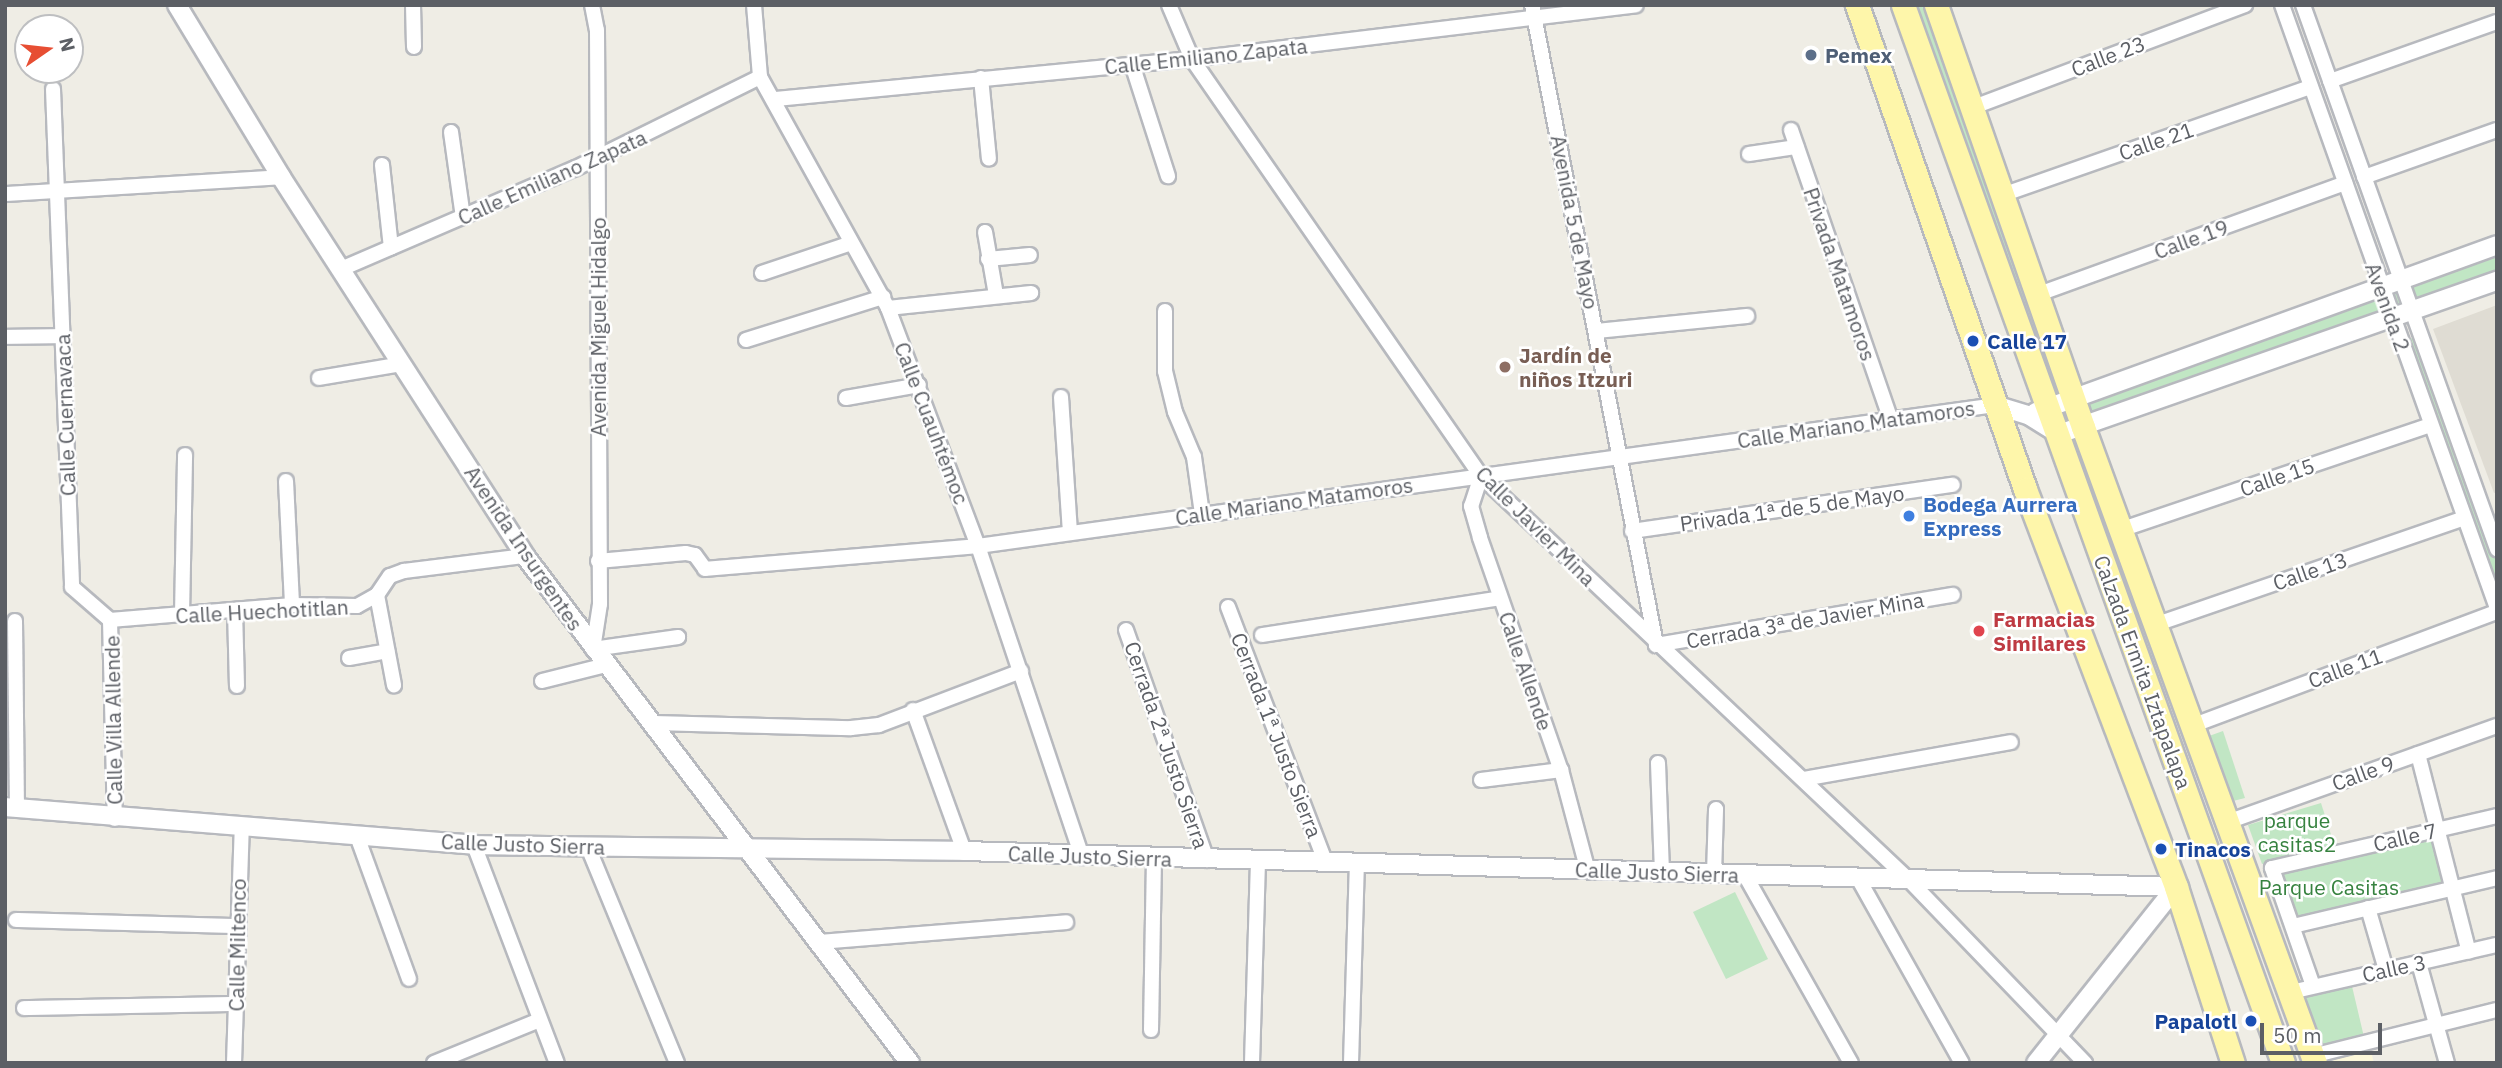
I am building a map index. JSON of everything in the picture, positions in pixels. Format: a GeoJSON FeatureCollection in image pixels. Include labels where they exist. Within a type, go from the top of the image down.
{"type":"FeatureCollection","features":[{"type":"Feature","properties":{"kind":"main road"},"geometry":{"type":"LineString","coordinates":[[1857,5],[1995,405],[2176,887],[2233,1063]]}},
{"type":"Feature","properties":{"kind":"main road","name":"Calzada Ermita Iztapalapa"},"geometry":{"type":"LineString","coordinates":[[1903,5],[2039,410],[2059,434],[2283,1063]]}},
{"type":"Feature","properties":{"kind":"main road","name":"Calzada Ermita Iztapalapa"},"geometry":{"type":"LineString","coordinates":[[1936,5],[2083,427],[2230,821],[2302,989],[2314,1060]]}},
{"type":"Feature","properties":{"kind":"street","name":"Avenida Insurgentes"},"geometry":{"type":"LineString","coordinates":[[177,5],[281,177],[525,556],[910,1063]]}},
{"type":"Feature","properties":{"kind":"street"},"geometry":{"type":"LineString","coordinates":[[414,5],[415,47]]}},
{"type":"Feature","properties":{"kind":"street","name":"Avenida Miguel Hidalgo"},"geometry":{"type":"LineString","coordinates":[[592,5],[597,30],[600,604],[593,649]]}},
{"type":"Feature","properties":{"kind":"street","name":"Calle Cuauhtémoc"},"geometry":{"type":"LineString","coordinates":[[754,5],[760,77],[775,99],[885,302],[919,385],[978,546],[1082,857]]}},
{"type":"Feature","properties":{"kind":"street","name":"Calle Javier Mina"},"geometry":{"type":"LineString","coordinates":[[1169,5],[1192,59],[1481,476],[1656,645],[1804,779],[1909,880],[2085,1063]]}},
{"type":"Feature","properties":{"kind":"street","name":"Calle Emiliano Zapata"},"geometry":{"type":"LineString","coordinates":[[775,99],[1192,59],[1534,11],[1636,5]]}},
{"type":"Feature","properties":{"kind":"street","name":"Calle 23"},"geometry":{"type":"LineString","coordinates":[[1972,108],[2245,5]]}},
{"type":"Feature","properties":{"kind":"street","name":"Avenida 2"},"geometry":{"type":"LineString","coordinates":[[2282,5],[2391,319],[2497,610]]}},
{"type":"Feature","properties":{"kind":"street","name":"Avenida 2"},"geometry":{"type":"LineString","coordinates":[[2303,5],[2497,549]]}},
{"type":"Feature","properties":{"kind":"street","name":"Avenida 5 de Mayo"},"geometry":{"type":"LineString","coordinates":[[1534,11],[1656,645]]}},
{"type":"Feature","properties":{"kind":"street"},"geometry":{"type":"LineString","coordinates":[[2330,81],[2497,22]]}},
{"type":"Feature","properties":{"kind":"street"},"geometry":{"type":"LineString","coordinates":[[1132,64],[1168,176]]}},
{"type":"Feature","properties":{"kind":"street","name":"Calle Emiliano Zapata"},"geometry":{"type":"LineString","coordinates":[[341,269],[597,158],[760,77]]}},
{"type":"Feature","properties":{"kind":"street"},"geometry":{"type":"LineString","coordinates":[[981,78],[989,159]]}},
{"type":"Feature","properties":{"kind":"street","name":"Calle 21"},"geometry":{"type":"LineString","coordinates":[[2002,195],[2311,87]]}},
{"type":"Feature","properties":{"kind":"street","name":"Calle Cuernavaca"},"geometry":{"type":"LineString","coordinates":[[53,89],[72,587],[110,620]]}},
{"type":"Feature","properties":{"kind":"street","name":"Privada Matamoros"},"geometry":{"type":"LineString","coordinates":[[1791,130],[1891,418]]}},
{"type":"Feature","properties":{"kind":"street"},"geometry":{"type":"LineString","coordinates":[[2364,177],[2497,130]]}},
{"type":"Feature","properties":{"kind":"street"},"geometry":{"type":"LineString","coordinates":[[451,132],[463,218]]}},
{"type":"Feature","properties":{"kind":"street"},"geometry":{"type":"LineString","coordinates":[[1749,154],[1796,147]]}},
{"type":"Feature","properties":{"kind":"street"},"geometry":{"type":"LineString","coordinates":[[382,165],[391,248]]}},
{"type":"Feature","properties":{"kind":"street"},"geometry":{"type":"LineString","coordinates":[[5,194],[281,177]]}},
{"type":"Feature","properties":{"kind":"street","name":"Calle 19"},"geometry":{"type":"LineString","coordinates":[[2036,295],[2345,183]]}},
{"type":"Feature","properties":{"kind":"street"},"geometry":{"type":"LineString","coordinates":[[985,232],[996,295]]}},
{"type":"Feature","properties":{"kind":"street"},"geometry":{"type":"LineString","coordinates":[[762,272],[851,243]]}},
{"type":"Feature","properties":{"kind":"street"},"geometry":{"type":"LineString","coordinates":[[1995,405],[2039,410],[2497,245]]}},
{"type":"Feature","properties":{"kind":"street"},"geometry":{"type":"LineString","coordinates":[[988,259],[1030,255]]}},
{"type":"Feature","properties":{"kind":"street"},"geometry":{"type":"LineString","coordinates":[[2059,434],[2497,281]]}},
{"type":"Feature","properties":{"kind":"street"},"geometry":{"type":"LineString","coordinates":[[746,340],[885,302],[1031,293]]}},
{"type":"Feature","properties":{"kind":"street"},"geometry":{"type":"LineString","coordinates":[[1165,311],[1165,371],[1175,412],[1194,457],[1202,513]]}},
{"type":"Feature","properties":{"kind":"street"},"geometry":{"type":"LineString","coordinates":[[1596,331],[1747,316]]}},
{"type":"Feature","properties":{"kind":"street"},"geometry":{"type":"LineString","coordinates":[[5,337],[62,336]]}},
{"type":"Feature","properties":{"kind":"street"},"geometry":{"type":"LineString","coordinates":[[319,378],[402,364]]}},
{"type":"Feature","properties":{"kind":"street"},"geometry":{"type":"LineString","coordinates":[[846,398],[919,385]]}},
{"type":"Feature","properties":{"kind":"street"},"geometry":{"type":"LineString","coordinates":[[1061,397],[1070,531]]}},
{"type":"Feature","properties":{"kind":"street","name":"Calle Mariano Matamoros"},"geometry":{"type":"LineString","coordinates":[[598,561],[686,553],[695,555],[705,569],[978,546],[1070,531],[1995,405]]}},
{"type":"Feature","properties":{"kind":"street","name":"Calle 15"},"geometry":{"type":"LineString","coordinates":[[2123,529],[2431,425]]}},
{"type":"Feature","properties":{"kind":"street"},"geometry":{"type":"LineString","coordinates":[[182,615],[185,455]]}},
{"type":"Feature","properties":{"kind":"street","name":"Calle Allende"},"geometry":{"type":"LineString","coordinates":[[1481,476],[1471,506],[1500,598],[1561,769],[1587,868]]}},
{"type":"Feature","properties":{"kind":"street"},"geometry":{"type":"LineString","coordinates":[[286,481],[292,606]]}},
{"type":"Feature","properties":{"kind":"street","name":"Privada 1ª de 5 de Mayo"},"geometry":{"type":"LineString","coordinates":[[1632,531],[1953,485]]}},
{"type":"Feature","properties":{"kind":"street","name":"Calle 13"},"geometry":{"type":"LineString","coordinates":[[2157,624],[2464,518]]}},
{"type":"Feature","properties":{"kind":"street","name":"Calle Huechotitlan"},"geometry":{"type":"LineString","coordinates":[[110,620],[292,606],[357,606],[377,595],[390,576],[404,571],[525,556]]}},
{"type":"Feature","properties":{"kind":"street"},"geometry":{"type":"LineString","coordinates":[[377,595],[394,685]]}},
{"type":"Feature","properties":{"kind":"street","name":"Cerrada 3ª de Javier Mina"},"geometry":{"type":"LineString","coordinates":[[1656,645],[1953,595]]}},
{"type":"Feature","properties":{"kind":"street"},"geometry":{"type":"LineString","coordinates":[[1262,635],[1500,598]]}},
{"type":"Feature","properties":{"kind":"street","name":"Cerrada 1ª Justo Sierra"},"geometry":{"type":"LineString","coordinates":[[1228,607],[1326,863]]}},
{"type":"Feature","properties":{"kind":"street"},"geometry":{"type":"LineString","coordinates":[[235,610],[237,686]]}},
{"type":"Feature","properties":{"kind":"street","name":"Calle 11"},"geometry":{"type":"LineString","coordinates":[[2194,725],[2497,610]]}},
{"type":"Feature","properties":{"kind":"street","name":"Calle Villa Allende"},"geometry":{"type":"LineString","coordinates":[[110,620],[115,820]]}},
{"type":"Feature","properties":{"kind":"street"},"geometry":{"type":"LineString","coordinates":[[11,808],[15,621]]}},
{"type":"Feature","properties":{"kind":"street","name":"Cerrada 2ª Justo Sierra"},"geometry":{"type":"LineString","coordinates":[[1126,630],[1207,860]]}},
{"type":"Feature","properties":{"kind":"street"},"geometry":{"type":"LineString","coordinates":[[593,649],[678,637]]}},
{"type":"Feature","properties":{"kind":"street"},"geometry":{"type":"LineString","coordinates":[[349,658],[387,651]]}},
{"type":"Feature","properties":{"kind":"street"},"geometry":{"type":"LineString","coordinates":[[542,681],[606,665]]}},
{"type":"Feature","properties":{"kind":"street"},"geometry":{"type":"LineString","coordinates":[[654,723],[850,728],[879,724],[1021,671]]}},
{"type":"Feature","properties":{"kind":"street"},"geometry":{"type":"LineString","coordinates":[[913,710],[964,851]]}},
{"type":"Feature","properties":{"kind":"street","name":"Calle 9"},"geometry":{"type":"LineString","coordinates":[[2230,821],[2497,726]]}},
{"type":"Feature","properties":{"kind":"street"},"geometry":{"type":"LineString","coordinates":[[1804,779],[2011,742]]}},
{"type":"Feature","properties":{"kind":"street"},"geometry":{"type":"LineString","coordinates":[[2418,754],[2469,951]]}},
{"type":"Feature","properties":{"kind":"street"},"geometry":{"type":"LineString","coordinates":[[1658,763],[1662,872]]}},
{"type":"Feature","properties":{"kind":"street"},"geometry":{"type":"LineString","coordinates":[[1481,780],[1561,769]]}},
{"type":"Feature","properties":{"kind":"street","name":"Calle Justo Sierra"},"geometry":{"type":"LineString","coordinates":[[11,808],[115,820],[474,845],[964,851],[1082,857],[1258,860],[1357,866],[1587,868],[2176,887]]}},
{"type":"Feature","properties":{"kind":"street"},"geometry":{"type":"LineString","coordinates":[[1714,874],[1716,809]]}},
{"type":"Feature","properties":{"kind":"street","name":"Calle 7"},"geometry":{"type":"LineString","coordinates":[[2293,926],[2272,868],[2497,816]]}},
{"type":"Feature","properties":{"kind":"street","name":"Calle Miltenco"},"geometry":{"type":"LineString","coordinates":[[234,1063],[235,926],[242,828]]}},
{"type":"Feature","properties":{"kind":"street"},"geometry":{"type":"LineString","coordinates":[[357,836],[409,979]]}},
{"type":"Feature","properties":{"kind":"street"},"geometry":{"type":"LineString","coordinates":[[474,845],[557,1063]]}},
{"type":"Feature","properties":{"kind":"street"},"geometry":{"type":"LineString","coordinates":[[588,847],[677,1063]]}},
{"type":"Feature","properties":{"kind":"street"},"geometry":{"type":"LineString","coordinates":[[1151,1030],[1154,859]]}},
{"type":"Feature","properties":{"kind":"street"},"geometry":{"type":"LineString","coordinates":[[1252,1063],[1258,860]]}},
{"type":"Feature","properties":{"kind":"street"},"geometry":{"type":"LineString","coordinates":[[1351,1063],[1357,866]]}},
{"type":"Feature","properties":{"kind":"street"},"geometry":{"type":"LineString","coordinates":[[1745,875],[1851,1063]]}},
{"type":"Feature","properties":{"kind":"street"},"geometry":{"type":"LineString","coordinates":[[1858,878],[1962,1063]]}},
{"type":"Feature","properties":{"kind":"street"},"geometry":{"type":"LineString","coordinates":[[2302,989],[2293,926],[2497,878]]}},
{"type":"Feature","properties":{"kind":"street"},"geometry":{"type":"LineString","coordinates":[[2036,1063],[2176,887]]}},
{"type":"Feature","properties":{"kind":"street"},"geometry":{"type":"LineString","coordinates":[[2368,908],[2386,970]]}},
{"type":"Feature","properties":{"kind":"street"},"geometry":{"type":"LineString","coordinates":[[16,920],[235,926]]}},
{"type":"Feature","properties":{"kind":"street"},"geometry":{"type":"LineString","coordinates":[[820,942],[1066,922]]}},
{"type":"Feature","properties":{"kind":"street","name":"Calle 3"},"geometry":{"type":"LineString","coordinates":[[2302,989],[2497,945]]}},
{"type":"Feature","properties":{"kind":"street"},"geometry":{"type":"LineString","coordinates":[[2419,963],[2447,1063]]}},
{"type":"Feature","properties":{"kind":"street"},"geometry":{"type":"LineString","coordinates":[[24,1008],[236,1004]]}},
{"type":"Feature","properties":{"kind":"street"},"geometry":{"type":"LineString","coordinates":[[2314,1060],[2497,1010]]}},
{"type":"Feature","properties":{"kind":"street"},"geometry":{"type":"LineString","coordinates":[[439,1062],[540,1020]]}},
{"type":"Feature","properties":{"kind":"shaded area"},"geometry":{"type":"Polygon","coordinates":[[[2497,305],[2497,492],[2494,493],[2433,329],[2497,305]]]}},
{"type":"Feature","properties":{"kind":"shaded area"},"geometry":{"type":"Polygon","coordinates":[[[2369,1044],[2374,1063],[2334,1063],[2332,1057],[2369,1044]]]}},
{"type":"Feature","properties":{"kind":"green space"},"geometry":{"type":"Polygon","coordinates":[[[1911,5],[1922,5],[2053,373],[2042,373],[1911,5]]]}},
{"type":"Feature","properties":{"kind":"green space"},"geometry":{"type":"Polygon","coordinates":[[[2497,255],[2497,274],[2094,415],[2086,398],[2497,255]]]}},
{"type":"Feature","properties":{"kind":"green space"},"geometry":{"type":"Polygon","coordinates":[[[2416,337],[2497,560],[2497,598],[2405,340],[2416,337]]]}},
{"type":"Feature","properties":{"kind":"green space"},"geometry":{"type":"Polygon","coordinates":[[[2223,731],[2245,798],[2233,801],[2209,736],[2223,731]]]}},
{"type":"Feature","properties":{"kind":"green space","name":"parque casitas2"},"geometry":{"type":"Polygon","coordinates":[[[2321,803],[2334,844],[2262,864],[2248,825],[2321,803]]]}},
{"type":"Feature","properties":{"kind":"green space","name":"Parque Casitas"},"geometry":{"type":"Polygon","coordinates":[[[2436,835],[2450,886],[2297,922],[2278,870],[2436,835]]]}},
{"type":"Feature","properties":{"kind":"green space"},"geometry":{"type":"Polygon","coordinates":[[[1735,892],[1768,959],[1726,979],[1693,912],[1735,892]]]}},
{"type":"Feature","properties":{"kind":"green space"},"geometry":{"type":"Polygon","coordinates":[[[2351,982],[2364,1037],[2319,1049],[2303,994],[2351,982]]]}},
{"type":"Feature","properties":{"kind":"place","name":"Pemex"},"geometry":{"type":"Point","coordinates":[1811,55]}},
{"type":"Feature","properties":{"kind":"place","name":"Calle 17"},"geometry":{"type":"Point","coordinates":[1973,341]}},
{"type":"Feature","properties":{"kind":"place","name":"Jardín de niños Itzuri"},"geometry":{"type":"Point","coordinates":[1505,367]}},
{"type":"Feature","properties":{"kind":"place","name":"Bodega Aurrera Express"},"geometry":{"type":"Point","coordinates":[1909,516]}},
{"type":"Feature","properties":{"kind":"place","name":"Farmacias Similares"},"geometry":{"type":"Point","coordinates":[1979,631]}},
{"type":"Feature","properties":{"kind":"place","name":"Tinacos"},"geometry":{"type":"Point","coordinates":[2161,849]}},
{"type":"Feature","properties":{"kind":"place","name":"Papalotl"},"geometry":{"type":"Point","coordinates":[2251,1021]}}]}
